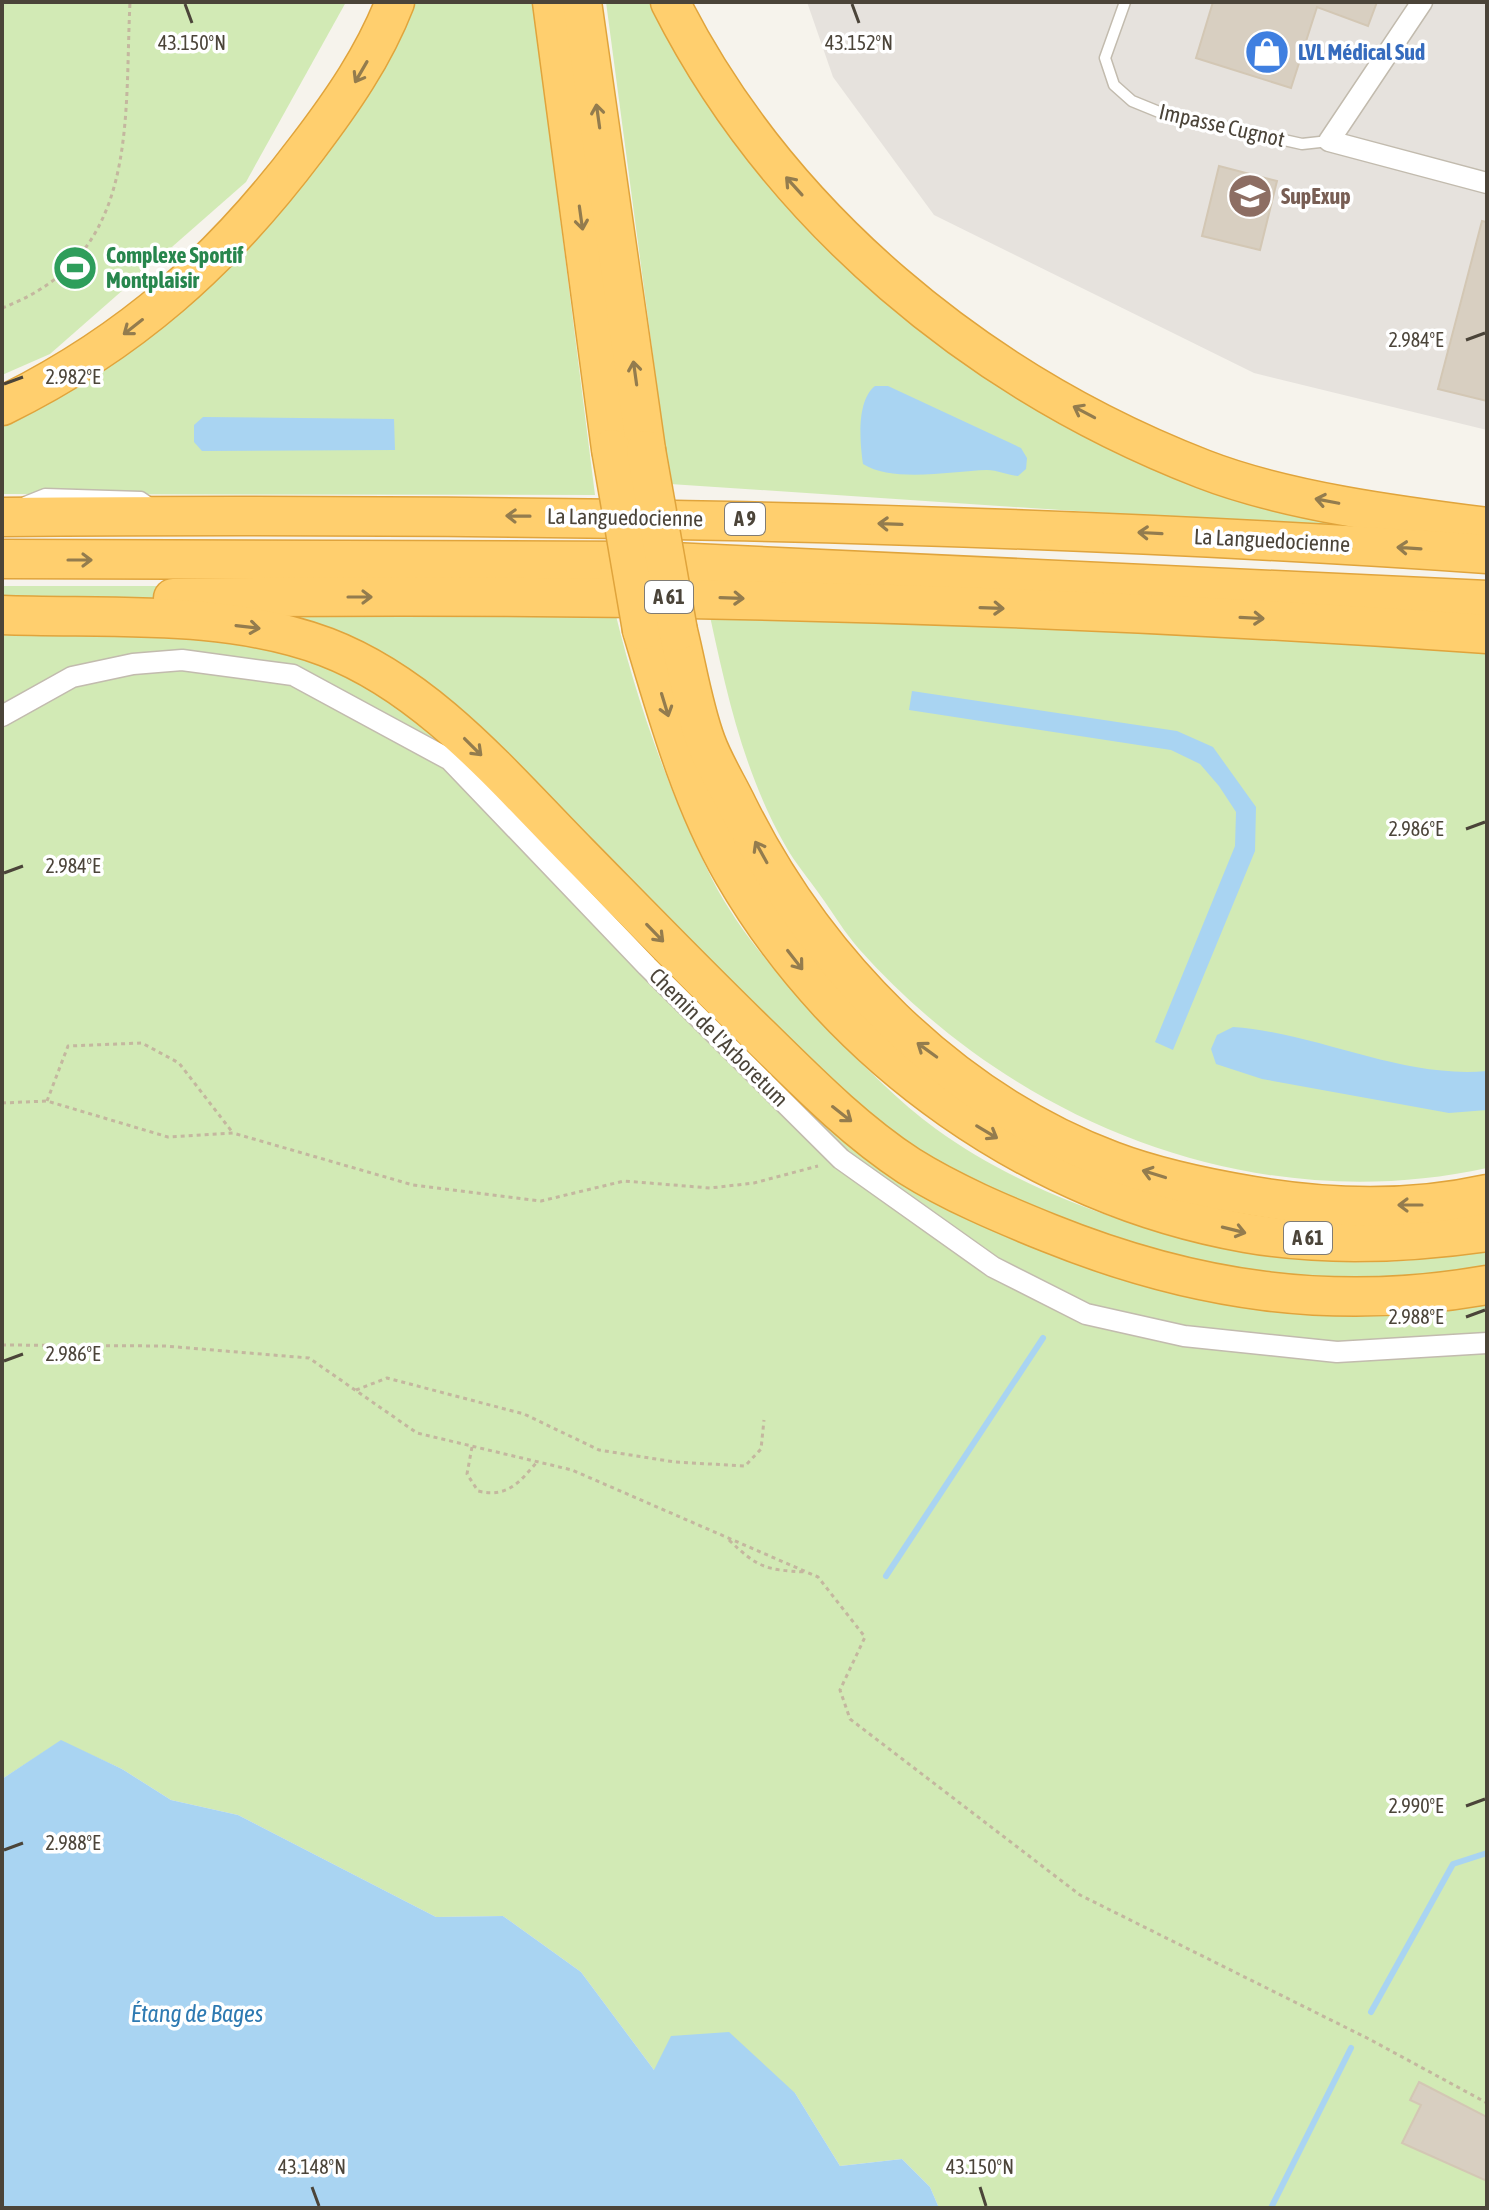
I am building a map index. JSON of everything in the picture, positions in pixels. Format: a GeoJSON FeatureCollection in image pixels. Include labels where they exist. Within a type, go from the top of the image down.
{"type":"FeatureCollection","features":[{"type":"Feature","properties":{"kind":"highway"},"geometry":{"type":"LineString","coordinates":[[2,406],[58,379],[131,329],[219,255],[283,179],[348,94],[383,33],[395,2]]}},
{"type":"Feature","properties":{"kind":"highway","name":"A 61"},"geometry":{"type":"LineString","coordinates":[[552,2],[660,631],[699,806],[733,874],[817,988],[877,1051],[950,1110],[1029,1157],[1132,1204],[1247,1233],[1348,1242],[1432,1240],[1487,1232]]}},
{"type":"Feature","properties":{"kind":"highway","name":"A 61"},"geometry":{"type":"LineString","coordinates":[[582,2],[628,450]]}},
{"type":"Feature","properties":{"kind":"highway"},"geometry":{"type":"LineString","coordinates":[[670,2],[733,107],[785,176],[846,244],[891,285],[1035,387],[1204,470],[1298,495],[1416,518],[1487,527]]}},
{"type":"Feature","properties":{"kind":"highway","name":"La Languedocienne"},"geometry":{"type":"LineString","coordinates":[[2,514],[735,519],[1113,531],[1487,554]]}},
{"type":"Feature","properties":{"kind":"highway","name":"La Languedocienne"},"geometry":{"type":"LineString","coordinates":[[2,559],[650,561],[1487,600]]}},
{"type":"Feature","properties":{"kind":"highway","name":"A 61"},"geometry":{"type":"LineString","coordinates":[[2,601],[709,597],[1259,619],[1487,634]]}},
{"type":"Feature","properties":{"kind":"highway"},"geometry":{"type":"LineString","coordinates":[[2,615],[200,622],[261,629],[327,648],[390,679],[462,735],[826,1102],[910,1166],[1001,1214],[1120,1261],[1239,1289],[1343,1297],[1434,1294],[1487,1285]]}},
{"type":"Feature","properties":{"kind":"highway","name":"A 61"},"geometry":{"type":"LineString","coordinates":[[660,631],[706,742],[764,858],[838,964],[915,1040],[1009,1110],[1111,1161],[1200,1187],[1308,1205],[1438,1205],[1487,1194]]}},
{"type":"Feature","properties":{"kind":"street"},"geometry":{"type":"LineString","coordinates":[[1422,2],[1329,141],[1487,183]]}},
{"type":"Feature","properties":{"kind":"street","name":"Chemin de l'Arboretum"},"geometry":{"type":"LineString","coordinates":[[2,716],[72,677],[133,664],[182,660],[293,675],[450,760],[647,966],[841,1159],[993,1267],[1086,1314],[1184,1336],[1337,1352],[1487,1343]]}},
{"type":"Feature","properties":{"kind":"lane","name":"Impasse Cugnot"},"geometry":{"type":"LineString","coordinates":[[1125,2],[1105,58],[1114,85],[1132,101],[1159,112],[1302,144],[1329,141]]}},
{"type":"Feature","properties":{"kind":"path"},"geometry":{"type":"LineString","coordinates":[[2,308],[31,297],[84,254],[109,211],[122,165],[130,2]]}},
{"type":"Feature","properties":{"kind":"path"},"geometry":{"type":"LineString","coordinates":[[47,1101],[68,1046],[142,1043],[179,1063],[233,1133]]}},
{"type":"Feature","properties":{"kind":"path"},"geometry":{"type":"LineString","coordinates":[[2,1103],[47,1101],[168,1137],[233,1133],[413,1185],[541,1201],[624,1181],[710,1188],[754,1183],[841,1159]]}},
{"type":"Feature","properties":{"kind":"path"},"geometry":{"type":"LineString","coordinates":[[2,1345],[165,1346],[309,1358],[417,1433],[572,1470],[818,1577],[865,1637],[840,1690],[850,1719],[1080,1895],[1369,2039],[1487,2103]]}},
{"type":"Feature","properties":{"kind":"path"},"geometry":{"type":"LineString","coordinates":[[356,1390],[387,1378],[429,1386],[524,1414],[599,1450],[675,1462],[745,1466],[761,1449],[764,1420]]}},
{"type":"Feature","properties":{"kind":"path"},"geometry":{"type":"LineString","coordinates":[[472,1446],[467,1474],[478,1491],[493,1494],[515,1488],[537,1462]]}},
{"type":"Feature","properties":{"kind":"path"},"geometry":{"type":"LineString","coordinates":[[726,1537],[752,1563],[767,1570],[809,1573]]}},
{"type":"Feature","properties":{"kind":"shaded area"},"geometry":{"type":"Polygon","coordinates":[[[807,2],[1487,2],[1487,430],[1254,373],[934,215],[833,77],[807,2]]]}},
{"type":"Feature","properties":{"kind":"green space","name":"Complexe Sportif Montplaisir"},"geometry":{"type":"Polygon","coordinates":[[[2,2],[346,2],[246,182],[50,354],[2,375],[2,2]]]}},
{"type":"Feature","properties":{"kind":"green space"},"geometry":{"type":"Polygon","coordinates":[[[408,2],[533,2],[595,495],[2,494],[2,419],[138,338],[408,2]]]}},
{"type":"Feature","properties":{"kind":"green space"},"geometry":{"type":"Polygon","coordinates":[[[606,2],[652,2],[719,117],[805,226],[880,298],[966,361],[1377,531],[670,484],[606,2]]]}},
{"type":"Feature","properties":{"kind":"green space"},"geometry":{"type":"Polygon","coordinates":[[[2,586],[418,586],[610,590],[652,738],[680,810],[724,900],[767,961],[816,1016],[883,1084],[936,1129],[980,1158],[1079,1205],[1132,1223],[1240,1250],[1346,1262],[1399,1261],[1487,1251],[1487,2208],[939,2208],[930,2187],[902,2159],[840,2166],[795,2093],[654,2070],[581,1972],[503,1916],[436,1917],[238,1815],[171,1800],[122,1769],[61,1741],[2,1779],[2,586]]]}},
{"type":"Feature","properties":{"kind":"green space"},"geometry":{"type":"Polygon","coordinates":[[[706,598],[1278,632],[1487,654],[1487,1168],[1400,1180],[1313,1180],[1227,1167],[1144,1143],[1065,1109],[990,1064],[921,1011],[859,949],[789,852],[770,816],[746,756],[706,598]]]}},
{"type":"Feature","properties":{"kind":"water"},"geometry":{"type":"Polygon","coordinates":[[[875,386],[888,386],[1021,448],[1027,458],[1026,469],[1018,476],[987,470],[906,475],[876,470],[863,464],[860,434],[862,412],[875,386]]]}},
{"type":"Feature","properties":{"kind":"water"},"geometry":{"type":"Polygon","coordinates":[[[203,417],[394,419],[395,450],[202,451],[194,442],[194,425],[203,417]]]}},
{"type":"Feature","properties":{"kind":"water"},"geometry":{"type":"Polygon","coordinates":[[[912,691],[1177,731],[1213,747],[1256,807],[1255,851],[1173,1050],[1155,1042],[1235,846],[1236,812],[1219,786],[1200,764],[1171,750],[909,710],[912,691]]]}},
{"type":"Feature","properties":{"kind":"water"},"geometry":{"type":"Polygon","coordinates":[[[1233,1027],[1265,1031],[1423,1068],[1455,1072],[1487,1071],[1487,1110],[1449,1113],[1262,1079],[1216,1064],[1211,1049],[1217,1035],[1233,1027]]]}},
{"type":"Feature","properties":{"kind":"water","name":"Étang de Bages"},"geometry":{"type":"Polygon","coordinates":[[[61,1740],[122,1769],[171,1800],[238,1815],[436,1917],[503,1916],[581,1972],[654,2070],[671,2036],[729,2032],[795,2093],[840,2166],[902,2159],[930,2187],[939,2208],[2,2208],[2,1779],[61,1740]]]}},
{"type":"Feature","properties":{"kind":"building"},"geometry":{"type":"Polygon","coordinates":[[[1213,2],[1377,2],[1368,26],[1317,7],[1291,88],[1196,58],[1213,2]]]}},
{"type":"Feature","properties":{"kind":"building"},"geometry":{"type":"Polygon","coordinates":[[[1219,166],[1277,181],[1260,250],[1202,236],[1219,166]]]}},
{"type":"Feature","properties":{"kind":"building"},"geometry":{"type":"Polygon","coordinates":[[[1482,221],[1487,222],[1487,401],[1438,389],[1482,221]]]}},
{"type":"Feature","properties":{"kind":"building"},"geometry":{"type":"Polygon","coordinates":[[[1419,2082],[1487,2117],[1487,2181],[1402,2143],[1421,2105],[1410,2100],[1419,2082]]]}},
{"type":"Feature","properties":{"kind":"waterway"},"geometry":{"type":"LineString","coordinates":[[886,1576],[1043,1338]]}},
{"type":"Feature","properties":{"kind":"waterway"},"geometry":{"type":"LineString","coordinates":[[1371,2012],[1453,1864],[1487,1853]]}},
{"type":"Feature","properties":{"kind":"waterway"},"geometry":{"type":"LineString","coordinates":[[1271,2208],[1351,2048]]}},
{"type":"Feature","properties":{"kind":"place","name":"LVL Médical Sud"},"geometry":{"type":"Point","coordinates":[1267,52]}},
{"type":"Feature","properties":{"kind":"place","name":"SupExup"},"geometry":{"type":"Point","coordinates":[1250,196]}},
{"type":"Feature","properties":{"kind":"place","name":"Complexe Sportif Montplaisir"},"geometry":{"type":"Point","coordinates":[75,268]}}]}
